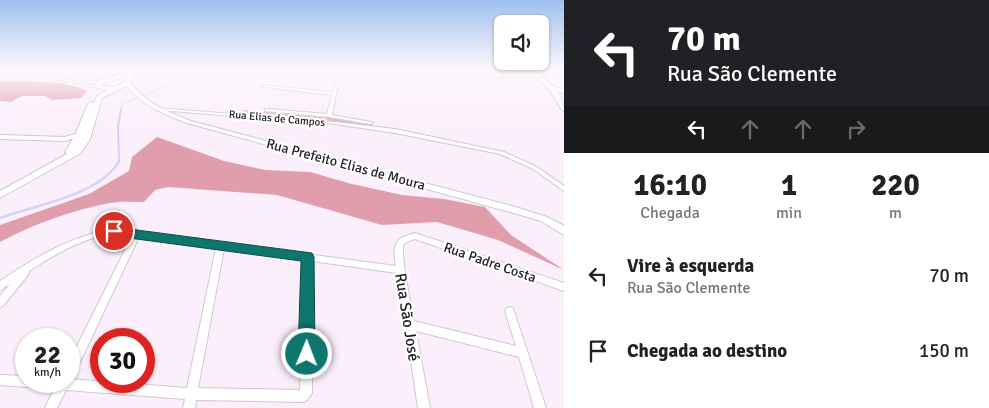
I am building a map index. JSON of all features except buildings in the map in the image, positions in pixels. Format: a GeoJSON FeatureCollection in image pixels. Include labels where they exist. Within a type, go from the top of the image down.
{"type":"FeatureCollection","features":[{"type":"Feature","properties":{"kind":"main road"},"geometry":{"type":"LineString","coordinates":[[0,195],[72,155],[84,143],[81,134],[99,88]]}},
{"type":"Feature","properties":{"kind":"main road"},"geometry":{"type":"LineString","coordinates":[[0,190],[66,154],[74,147],[99,97],[115,88]]}},
{"type":"Feature","properties":{"kind":"main road"},"geometry":{"type":"LineString","coordinates":[[553,89],[564,108]]}},
{"type":"Feature","properties":{"kind":"main road"},"geometry":{"type":"LineString","coordinates":[[67,138],[81,134]]}},
{"type":"Feature","properties":{"kind":"street","name":"Rua Prefeito Elias de Moura"},"geometry":{"type":"LineString","coordinates":[[115,88],[132,90],[158,109],[189,122],[516,210],[544,219],[564,231]]}},
{"type":"Feature","properties":{"kind":"street"},"geometry":{"type":"LineString","coordinates":[[282,88],[335,94]]}},
{"type":"Feature","properties":{"kind":"street"},"geometry":{"type":"LineString","coordinates":[[329,116],[336,88]]}},
{"type":"Feature","properties":{"kind":"street"},"geometry":{"type":"LineString","coordinates":[[553,89],[564,91]]}},
{"type":"Feature","properties":{"kind":"street","name":"Rua Elias de Campos"},"geometry":{"type":"LineString","coordinates":[[158,109],[335,123],[396,131]]}},
{"type":"Feature","properties":{"kind":"street","name":"Rua Elias de Campos"},"geometry":{"type":"LineString","coordinates":[[267,110],[361,121],[396,131],[502,153],[535,168],[564,189]]}},
{"type":"Feature","properties":{"kind":"street"},"geometry":{"type":"LineString","coordinates":[[57,139],[81,134]]}},
{"type":"Feature","properties":{"kind":"street"},"geometry":{"type":"LineString","coordinates":[[0,137],[67,138]]}},
{"type":"Feature","properties":{"kind":"street"},"geometry":{"type":"LineString","coordinates":[[0,286],[31,264],[70,242],[95,234],[114,231],[400,270]]}},
{"type":"Feature","properties":{"kind":"street"},"geometry":{"type":"LineString","coordinates":[[80,351],[138,233]]}},
{"type":"Feature","properties":{"kind":"street","name":"Rua São José"},"geometry":{"type":"LineString","coordinates":[[415,236],[402,241],[399,246],[400,270],[424,408]]}},
{"type":"Feature","properties":{"kind":"street","name":"Rua Padre Costa"},"geometry":{"type":"LineString","coordinates":[[415,236],[564,287]]}},
{"type":"Feature","properties":{"kind":"street"},"geometry":{"type":"LineString","coordinates":[[189,408],[221,245]]}},
{"type":"Feature","properties":{"kind":"street"},"geometry":{"type":"LineString","coordinates":[[80,384],[192,394],[300,397],[306,393],[308,257]]}},
{"type":"Feature","properties":{"kind":"street"},"geometry":{"type":"LineString","coordinates":[[0,302],[31,264]]}},
{"type":"Feature","properties":{"kind":"street"},"geometry":{"type":"LineString","coordinates":[[510,311],[540,408]]}},
{"type":"Feature","properties":{"kind":"street"},"geometry":{"type":"LineString","coordinates":[[410,324],[522,353]]}},
{"type":"Feature","properties":{"kind":"street"},"geometry":{"type":"LineString","coordinates":[[0,380],[15,381]]}},
{"type":"Feature","properties":{"kind":"street"},"geometry":{"type":"LineString","coordinates":[[51,408],[59,393]]}},
{"type":"Feature","properties":{"kind":"shaded area"},"geometry":{"type":"Polygon","coordinates":[[[0,88],[80,88],[87,91],[81,98],[52,100],[45,96],[22,96],[11,102],[0,101],[0,88]]]}},
{"type":"Feature","properties":{"kind":"shaded area"},"geometry":{"type":"Polygon","coordinates":[[[243,110],[326,117],[379,127],[241,113],[243,110]]]}},
{"type":"Feature","properties":{"kind":"shaded area"},"geometry":{"type":"Polygon","coordinates":[[[157,137],[224,161],[265,170],[310,172],[402,195],[444,199],[485,207],[511,235],[564,270],[498,240],[437,222],[382,225],[277,195],[168,187],[155,190],[144,202],[114,202],[67,214],[26,229],[0,242],[0,225],[89,194],[129,171],[132,157],[157,137]]]}},
{"type":"Feature","properties":{"kind":"waterway"},"geometry":{"type":"LineString","coordinates":[[120,111],[122,104],[162,88]]}},
{"type":"Feature","properties":{"kind":"waterway"},"geometry":{"type":"LineString","coordinates":[[119,161],[118,127],[121,109]]}},
{"type":"Feature","properties":{"kind":"waterway"},"geometry":{"type":"LineString","coordinates":[[0,218],[83,191],[110,173],[119,161]]}},
{"type":"Feature","properties":{"kind":"route"},"geometry":{"type":"LineString","coordinates":[[114,231],[308,257],[307,354]]}}]}
